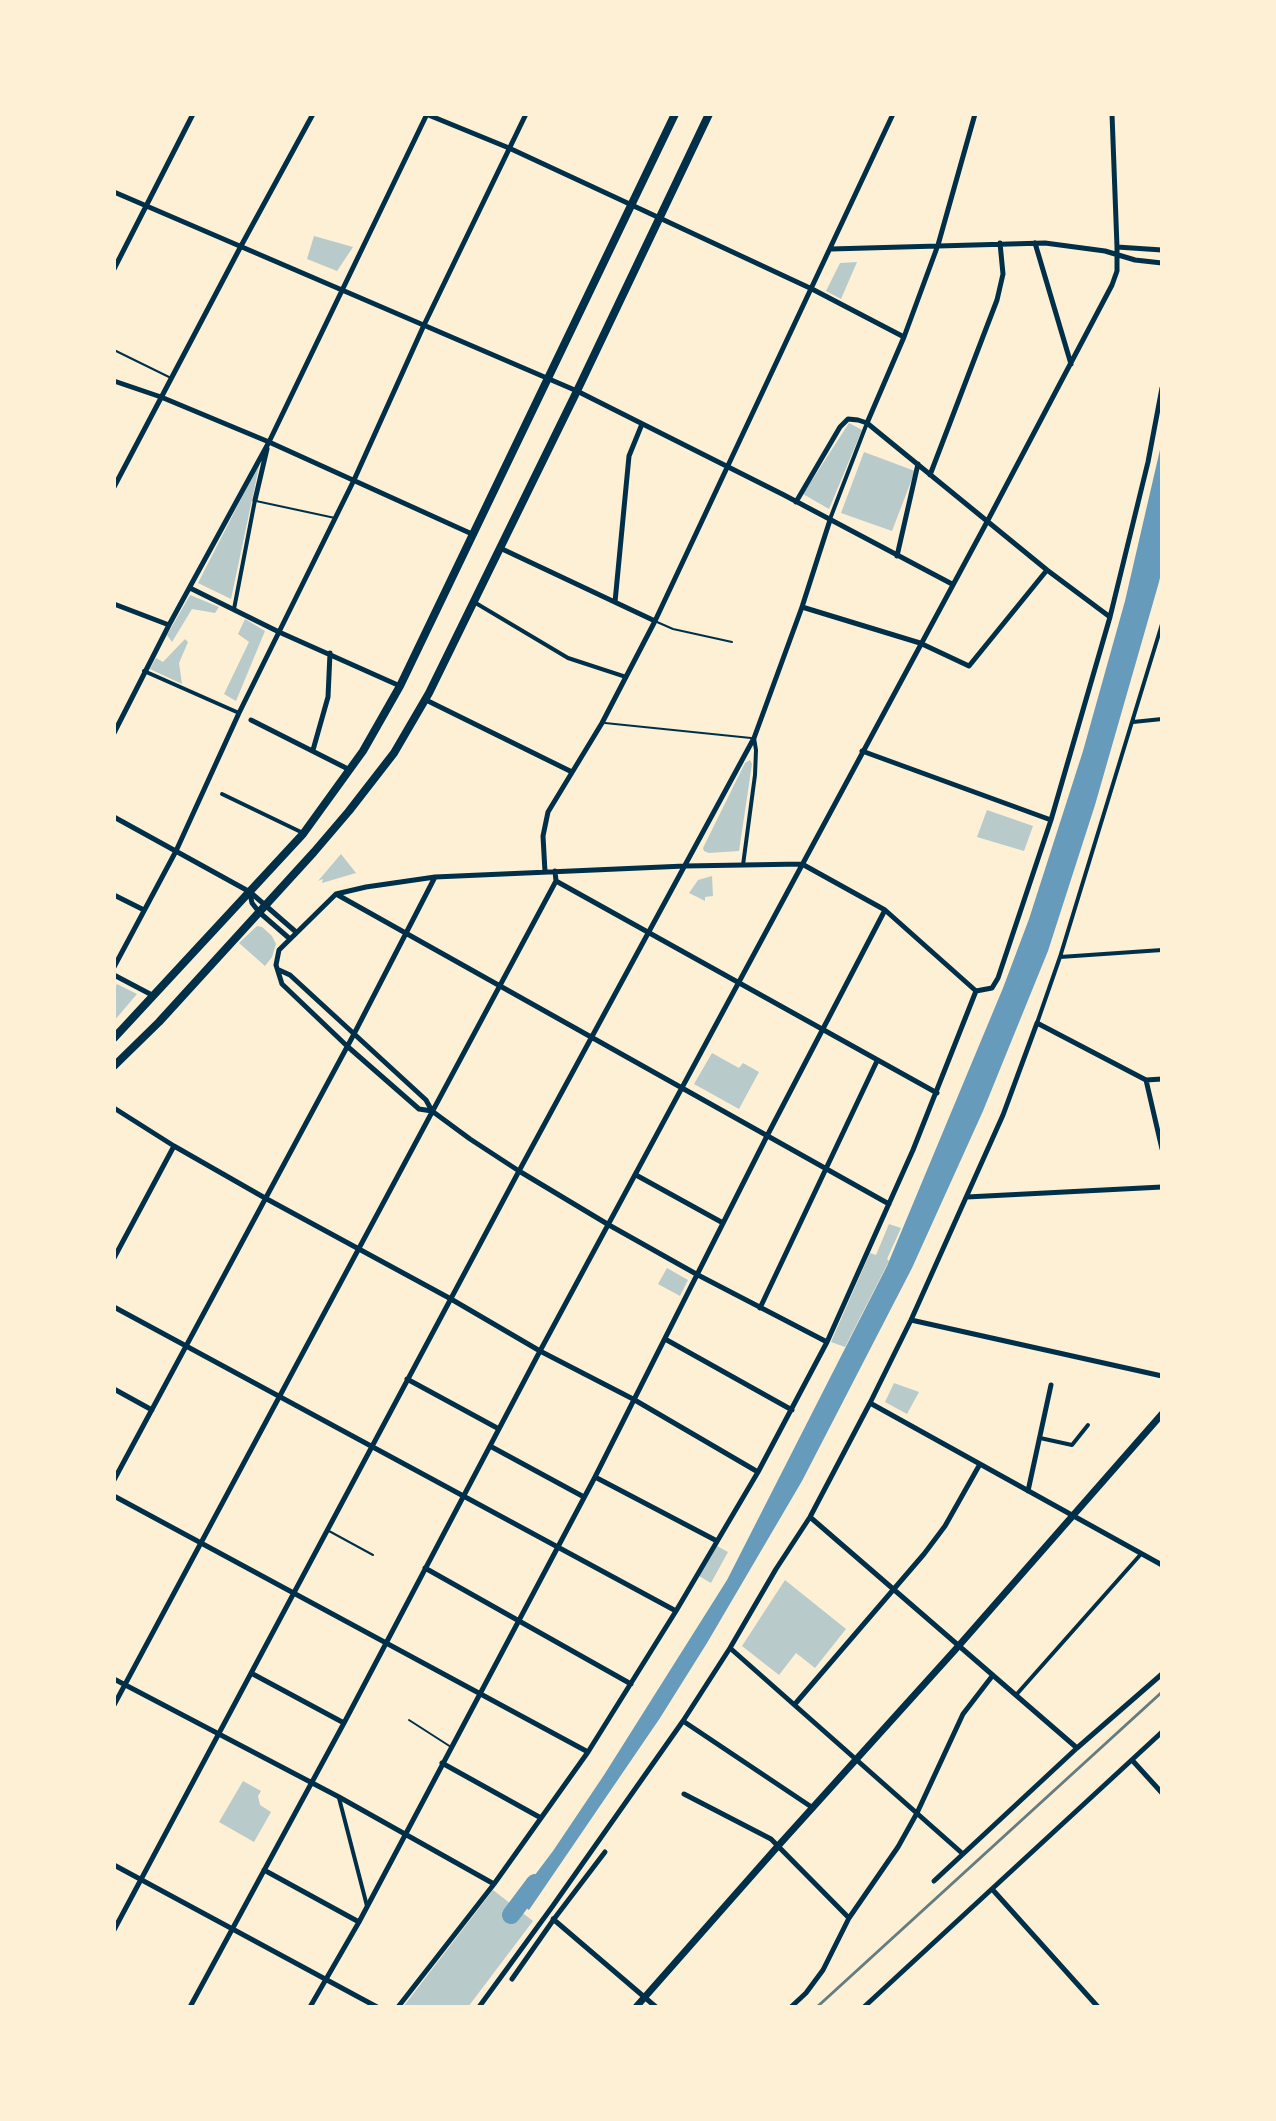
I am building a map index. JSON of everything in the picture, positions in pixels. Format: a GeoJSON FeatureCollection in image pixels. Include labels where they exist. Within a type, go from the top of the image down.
{"type":"FeatureCollection","features":[{"type":"Feature","properties":{"kind":"main road"},"geometry":{"type":"LineString","coordinates":[[114,1038],[303,834],[350,770],[400,686],[675,114]]}},
{"type":"Feature","properties":{"kind":"main road"},"geometry":{"type":"LineString","coordinates":[[114,1066],[159,1022],[262,909],[356,803],[394,753],[426,700],[710,114]]}},
{"type":"Feature","properties":{"kind":"street"},"geometry":{"type":"LineString","coordinates":[[114,269],[193,114]]}},
{"type":"Feature","properties":{"kind":"street"},"geometry":{"type":"LineString","coordinates":[[114,487],[313,114]]}},
{"type":"Feature","properties":{"kind":"street"},"geometry":{"type":"LineString","coordinates":[[114,733],[168,625],[269,442],[427,114],[509,148],[660,218],[812,290],[904,337]]}},
{"type":"Feature","properties":{"kind":"street"},"geometry":{"type":"LineString","coordinates":[[114,967],[176,852],[239,713],[354,480],[424,325],[526,114]]}},
{"type":"Feature","properties":{"kind":"street"},"geometry":{"type":"LineString","coordinates":[[545,872],[543,836],[548,812],[602,723],[655,621],[892,116],[884,114]]}},
{"type":"Feature","properties":{"kind":"street"},"geometry":{"type":"LineString","coordinates":[[114,1930],[407,1379],[754,738],[802,607],[830,520],[867,423],[904,337],[938,244],[975,114]]}},
{"type":"Feature","properties":{"kind":"street"},"geometry":{"type":"LineString","coordinates":[[190,2007],[1112,285],[1117,271],[1117,247],[1112,114]]}},
{"type":"Feature","properties":{"kind":"street"},"geometry":{"type":"LineString","coordinates":[[114,192],[577,392],[796,501],[952,585]]}},
{"type":"Feature","properties":{"kind":"street"},"geometry":{"type":"LineString","coordinates":[[930,475],[997,300],[1003,274],[1000,243]]}},
{"type":"Feature","properties":{"kind":"street"},"geometry":{"type":"LineString","coordinates":[[831,249],[938,244],[1035,243],[1102,251],[1135,260],[1162,263]]}},
{"type":"Feature","properties":{"kind":"street"},"geometry":{"type":"LineString","coordinates":[[1035,243],[1071,364]]}},
{"type":"Feature","properties":{"kind":"street"},"geometry":{"type":"LineString","coordinates":[[1117,247],[1162,250]]}},
{"type":"Feature","properties":{"kind":"street"},"geometry":{"type":"LineString","coordinates":[[114,381],[161,397],[269,442],[472,534]]}},
{"type":"Feature","properties":{"kind":"street"},"geometry":{"type":"LineString","coordinates":[[976,991],[992,988],[998,978],[1051,820],[1110,617],[1148,462],[1162,388]]}},
{"type":"Feature","properties":{"kind":"street"},"geometry":{"type":"LineString","coordinates":[[796,501],[844,422],[853,418],[867,423],[1047,570],[1110,617]]}},
{"type":"Feature","properties":{"kind":"street"},"geometry":{"type":"LineString","coordinates":[[615,602],[628,468],[632,446],[642,424]]}},
{"type":"Feature","properties":{"kind":"street"},"geometry":{"type":"LineString","coordinates":[[234,609],[255,500],[269,442]]}},
{"type":"Feature","properties":{"kind":"street"},"geometry":{"type":"LineString","coordinates":[[897,556],[918,464]]}},
{"type":"Feature","properties":{"kind":"street"},"geometry":{"type":"LineString","coordinates":[[500,548],[655,621]]}},
{"type":"Feature","properties":{"kind":"street"},"geometry":{"type":"LineString","coordinates":[[802,607],[920,643],[969,666],[1047,570]]}},
{"type":"Feature","properties":{"kind":"street"},"geometry":{"type":"LineString","coordinates":[[190,588],[279,632],[400,686]]}},
{"type":"Feature","properties":{"kind":"street"},"geometry":{"type":"LineString","coordinates":[[474,602],[568,658],[626,677]]}},
{"type":"Feature","properties":{"kind":"street"},"geometry":{"type":"LineString","coordinates":[[114,604],[168,625]]}},
{"type":"Feature","properties":{"kind":"street"},"geometry":{"type":"LineString","coordinates":[[479,2007],[547,1915],[730,1648],[776,1569],[810,1517],[911,1320],[1003,1115],[1037,1023],[1060,957],[1162,624]]}},
{"type":"Feature","properties":{"kind":"street"},"geometry":{"type":"LineString","coordinates":[[313,750],[328,697],[330,653]]}},
{"type":"Feature","properties":{"kind":"street"},"geometry":{"type":"LineString","coordinates":[[144,671],[239,713]]}},
{"type":"Feature","properties":{"kind":"street"},"geometry":{"type":"LineString","coordinates":[[426,700],[572,772]]}},
{"type":"Feature","properties":{"kind":"street"},"geometry":{"type":"LineString","coordinates":[[1133,722],[1162,718]]}},
{"type":"Feature","properties":{"kind":"street"},"geometry":{"type":"LineString","coordinates":[[251,720],[350,770]]}},
{"type":"Feature","properties":{"kind":"street"},"geometry":{"type":"LineString","coordinates":[[743,865],[755,775],[754,738]]}},
{"type":"Feature","properties":{"kind":"street"},"geometry":{"type":"LineString","coordinates":[[862,751],[1051,820]]}},
{"type":"Feature","properties":{"kind":"street"},"geometry":{"type":"LineString","coordinates":[[222,794],[303,834]]}},
{"type":"Feature","properties":{"kind":"street"},"geometry":{"type":"LineString","coordinates":[[114,817],[250,892],[262,909],[290,939]]}},
{"type":"Feature","properties":{"kind":"street"},"geometry":{"type":"LineString","coordinates":[[432,1111],[419,1109],[347,1046],[282,984],[276,959],[279,950],[336,894],[366,887],[435,877],[685,866],[802,864],[885,910],[976,991]]}},
{"type":"Feature","properties":{"kind":"street"},"geometry":{"type":"LineString","coordinates":[[114,1705],[556,881],[555,871]]}},
{"type":"Feature","properties":{"kind":"street"},"geometry":{"type":"LineString","coordinates":[[114,1480],[354,1034],[435,877]]}},
{"type":"Feature","properties":{"kind":"street"},"geometry":{"type":"LineString","coordinates":[[556,881],[937,1093]]}},
{"type":"Feature","properties":{"kind":"street"},"geometry":{"type":"LineString","coordinates":[[250,892],[252,903],[296,932]]}},
{"type":"Feature","properties":{"kind":"street"},"geometry":{"type":"LineString","coordinates":[[336,894],[889,1204]]}},
{"type":"Feature","properties":{"kind":"street"},"geometry":{"type":"LineString","coordinates":[[114,895],[144,910]]}},
{"type":"Feature","properties":{"kind":"street"},"geometry":{"type":"LineString","coordinates":[[310,2007],[360,1922],[442,1762],[595,1477],[767,1136],[885,910]]}},
{"type":"Feature","properties":{"kind":"street"},"geometry":{"type":"LineString","coordinates":[[1060,957],[1162,950]]}},
{"type":"Feature","properties":{"kind":"street"},"geometry":{"type":"LineString","coordinates":[[279,970],[291,975],[426,1100],[432,1111],[470,1139],[519,1171],[698,1275],[827,1342]]}},
{"type":"Feature","properties":{"kind":"street"},"geometry":{"type":"LineString","coordinates":[[114,975],[152,995]]}},
{"type":"Feature","properties":{"kind":"street"},"geometry":{"type":"LineString","coordinates":[[398,2007],[494,1884],[588,1752],[676,1611],[758,1472],[827,1342],[937,1093],[976,991]]}},
{"type":"Feature","properties":{"kind":"street"},"geometry":{"type":"LineString","coordinates":[[1037,1023],[1146,1080],[1162,1079]]}},
{"type":"Feature","properties":{"kind":"street"},"geometry":{"type":"LineString","coordinates":[[760,1308],[877,1061]]}},
{"type":"Feature","properties":{"kind":"street"},"geometry":{"type":"LineString","coordinates":[[1146,1080],[1162,1149]]}},
{"type":"Feature","properties":{"kind":"street"},"geometry":{"type":"LineString","coordinates":[[114,1108],[174,1146],[265,1198],[451,1299],[540,1351],[633,1399],[758,1472]]}},
{"type":"Feature","properties":{"kind":"street"},"geometry":{"type":"LineString","coordinates":[[114,1258],[174,1146]]}},
{"type":"Feature","properties":{"kind":"street"},"geometry":{"type":"LineString","coordinates":[[636,1175],[723,1223]]}},
{"type":"Feature","properties":{"kind":"street"},"geometry":{"type":"LineString","coordinates":[[967,1197],[1162,1187]]}},
{"type":"Feature","properties":{"kind":"street"},"geometry":{"type":"LineString","coordinates":[[114,1307],[676,1611]]}},
{"type":"Feature","properties":{"kind":"street"},"geometry":{"type":"LineString","coordinates":[[911,1320],[1162,1376]]}},
{"type":"Feature","properties":{"kind":"street"},"geometry":{"type":"LineString","coordinates":[[665,1339],[792,1410]]}},
{"type":"Feature","properties":{"kind":"street"},"geometry":{"type":"LineString","coordinates":[[407,1379],[499,1430]]}},
{"type":"Feature","properties":{"kind":"street"},"geometry":{"type":"LineString","coordinates":[[1028,1491],[1051,1385]]}},
{"type":"Feature","properties":{"kind":"street"},"geometry":{"type":"LineString","coordinates":[[114,1389],[152,1410]]}},
{"type":"Feature","properties":{"kind":"street"},"geometry":{"type":"LineString","coordinates":[[870,1403],[1162,1565]]}},
{"type":"Feature","properties":{"kind":"street"},"geometry":{"type":"LineString","coordinates":[[636,2007],[959,1646],[1162,1414]]}},
{"type":"Feature","properties":{"kind":"street"},"geometry":{"type":"LineString","coordinates":[[1040,1438],[1072,1445],[1088,1425]]}},
{"type":"Feature","properties":{"kind":"street"},"geometry":{"type":"LineString","coordinates":[[490,1446],[584,1497]]}},
{"type":"Feature","properties":{"kind":"street"},"geometry":{"type":"LineString","coordinates":[[795,1704],[894,1590],[945,1526],[980,1464]]}},
{"type":"Feature","properties":{"kind":"street"},"geometry":{"type":"LineString","coordinates":[[595,1477],[717,1541]]}},
{"type":"Feature","properties":{"kind":"street"},"geometry":{"type":"LineString","coordinates":[[114,1496],[588,1752]]}},
{"type":"Feature","properties":{"kind":"street"},"geometry":{"type":"LineString","coordinates":[[810,1517],[1077,1748]]}},
{"type":"Feature","properties":{"kind":"street"},"geometry":{"type":"LineString","coordinates":[[1016,1695],[1142,1553]]}},
{"type":"Feature","properties":{"kind":"street"},"geometry":{"type":"LineString","coordinates":[[425,1568],[631,1684]]}},
{"type":"Feature","properties":{"kind":"street"},"geometry":{"type":"LineString","coordinates":[[730,1648],[963,1854]]}},
{"type":"Feature","properties":{"kind":"street"},"geometry":{"type":"LineString","coordinates":[[251,1673],[344,1723]]}},
{"type":"Feature","properties":{"kind":"street"},"geometry":{"type":"LineString","coordinates":[[934,1881],[1077,1748],[1162,1674]]}},
{"type":"Feature","properties":{"kind":"street"},"geometry":{"type":"LineString","coordinates":[[791,2007],[823,1970],[849,1918],[898,1847],[917,1813],[963,1714],[993,1675]]}},
{"type":"Feature","properties":{"kind":"street"},"geometry":{"type":"LineString","coordinates":[[114,1679],[339,1797],[494,1884]]}},
{"type":"Feature","properties":{"kind":"street"},"geometry":{"type":"LineString","coordinates":[[682,1721],[813,1808]]}},
{"type":"Feature","properties":{"kind":"street"},"geometry":{"type":"LineString","coordinates":[[864,2007],[1162,1732]]}},
{"type":"Feature","properties":{"kind":"street"},"geometry":{"type":"LineString","coordinates":[[1132,1760],[1162,1793]]}},
{"type":"Feature","properties":{"kind":"street"},"geometry":{"type":"LineString","coordinates":[[442,1762],[541,1818]]}},
{"type":"Feature","properties":{"kind":"street"},"geometry":{"type":"LineString","coordinates":[[684,1794],[771,1839],[849,1918]]}},
{"type":"Feature","properties":{"kind":"street"},"geometry":{"type":"LineString","coordinates":[[339,1797],[367,1907]]}},
{"type":"Feature","properties":{"kind":"street"},"geometry":{"type":"LineString","coordinates":[[512,1979],[605,1852]]}},
{"type":"Feature","properties":{"kind":"street"},"geometry":{"type":"LineString","coordinates":[[114,1865],[377,2007]]}},
{"type":"Feature","properties":{"kind":"street"},"geometry":{"type":"LineString","coordinates":[[264,1870],[360,1922]]}},
{"type":"Feature","properties":{"kind":"street"},"geometry":{"type":"LineString","coordinates":[[992,1889],[1098,2007]]}},
{"type":"Feature","properties":{"kind":"street"},"geometry":{"type":"LineString","coordinates":[[547,1915],[656,2007]]}},
{"type":"Feature","properties":{"kind":"lane"},"geometry":{"type":"LineString","coordinates":[[114,350],[171,378]]}},
{"type":"Feature","properties":{"kind":"lane"},"geometry":{"type":"LineString","coordinates":[[255,500],[335,518]]}},
{"type":"Feature","properties":{"kind":"lane"},"geometry":{"type":"LineString","coordinates":[[655,621],[673,629],[732,642]]}},
{"type":"Feature","properties":{"kind":"lane"},"geometry":{"type":"LineString","coordinates":[[602,723],[754,738]]}},
{"type":"Feature","properties":{"kind":"lane"},"geometry":{"type":"LineString","coordinates":[[327,1530],[373,1555]]}},
{"type":"Feature","properties":{"kind":"lane"},"geometry":{"type":"LineString","coordinates":[[409,1720],[451,1747]]}},
{"type":"Feature","properties":{"kind":"shaded area"},"geometry":{"type":"Polygon","coordinates":[[[314,236],[353,247],[337,271],[307,259],[314,236]]]}},
{"type":"Feature","properties":{"kind":"shaded area"},"geometry":{"type":"Polygon","coordinates":[[[857,262],[841,299],[826,291],[840,263],[857,262]]]}},
{"type":"Feature","properties":{"kind":"shaded area"},"geometry":{"type":"Polygon","coordinates":[[[849,423],[862,430],[829,509],[803,494],[849,423]]]}},
{"type":"Feature","properties":{"kind":"shaded area"},"geometry":{"type":"Polygon","coordinates":[[[864,452],[915,471],[892,531],[841,513],[864,452]]]}},
{"type":"Feature","properties":{"kind":"shaded area"},"geometry":{"type":"Polygon","coordinates":[[[260,462],[231,599],[198,583],[260,462]]]}},
{"type":"Feature","properties":{"kind":"shaded area"},"geometry":{"type":"Polygon","coordinates":[[[190,595],[219,607],[215,613],[192,609],[172,642],[167,635],[190,595]]]}},
{"type":"Feature","properties":{"kind":"shaded area"},"geometry":{"type":"Polygon","coordinates":[[[245,619],[265,631],[236,701],[224,694],[249,642],[238,634],[245,619]]]}},
{"type":"Feature","properties":{"kind":"shaded area"},"geometry":{"type":"Polygon","coordinates":[[[185,639],[188,642],[179,663],[182,684],[150,669],[156,658],[163,662],[185,639]]]}},
{"type":"Feature","properties":{"kind":"shaded area"},"geometry":{"type":"Polygon","coordinates":[[[750,760],[752,764],[739,851],[709,853],[704,851],[703,848],[745,763],[750,760]]]}},
{"type":"Feature","properties":{"kind":"shaded area"},"geometry":{"type":"Polygon","coordinates":[[[987,810],[1033,826],[1024,851],[977,837],[987,810]]]}},
{"type":"Feature","properties":{"kind":"shaded area"},"geometry":{"type":"Polygon","coordinates":[[[341,854],[356,873],[322,883],[323,879],[318,881],[341,854]]]}},
{"type":"Feature","properties":{"kind":"shaded area"},"geometry":{"type":"Polygon","coordinates":[[[712,876],[713,896],[705,897],[705,901],[689,893],[698,880],[712,876]]]}},
{"type":"Feature","properties":{"kind":"shaded area"},"geometry":{"type":"Polygon","coordinates":[[[257,926],[262,927],[272,936],[276,944],[272,957],[265,966],[239,943],[257,926]]]}},
{"type":"Feature","properties":{"kind":"shaded area"},"geometry":{"type":"Polygon","coordinates":[[[117,984],[137,994],[114,1021],[114,989],[117,984]]]}},
{"type":"Feature","properties":{"kind":"shaded area"},"geometry":{"type":"Polygon","coordinates":[[[712,1053],[739,1068],[743,1063],[759,1072],[739,1109],[694,1084],[712,1053]]]}},
{"type":"Feature","properties":{"kind":"shaded area"},"geometry":{"type":"Polygon","coordinates":[[[889,1224],[901,1228],[887,1259],[889,1261],[845,1347],[831,1342],[870,1253],[876,1255],[889,1224]]]}},
{"type":"Feature","properties":{"kind":"shaded area"},"geometry":{"type":"Polygon","coordinates":[[[667,1268],[688,1280],[680,1296],[658,1284],[667,1268]]]}},
{"type":"Feature","properties":{"kind":"shaded area"},"geometry":{"type":"Polygon","coordinates":[[[894,1383],[919,1392],[907,1414],[885,1402],[894,1383]]]}},
{"type":"Feature","properties":{"kind":"shaded area"},"geometry":{"type":"Polygon","coordinates":[[[717,1546],[728,1552],[711,1583],[699,1576],[717,1546]]]}},
{"type":"Feature","properties":{"kind":"shaded area"},"geometry":{"type":"Polygon","coordinates":[[[785,1580],[846,1629],[815,1668],[796,1653],[779,1675],[742,1646],[785,1580]]]}},
{"type":"Feature","properties":{"kind":"shaded area"},"geometry":{"type":"Polygon","coordinates":[[[243,1781],[261,1791],[258,1796],[260,1805],[271,1812],[254,1842],[219,1822],[243,1781]]]}},
{"type":"Feature","properties":{"kind":"shaded area"},"geometry":{"type":"Polygon","coordinates":[[[493,1890],[533,1921],[468,2007],[403,2007],[493,1890]]]}},
{"type":"Feature","properties":{"kind":"water"},"geometry":{"type":"Polygon","coordinates":[[[1162,441],[1162,569],[1159,582],[1095,805],[1048,951],[983,1111],[912,1268],[802,1481],[660,1718],[529,1910],[516,1900],[553,1851],[604,1775],[727,1580],[887,1266],[1003,988],[1029,919],[1083,751],[1125,601],[1162,441]]]}},
{"type":"Feature","properties":{"kind":"waterway"},"geometry":{"type":"LineString","coordinates":[[511,1915],[535,1883]]}},
{"type":"Feature","properties":{"kind":"railway"},"geometry":{"type":"LineString","coordinates":[[817,2007],[1162,1692]]}}]}
